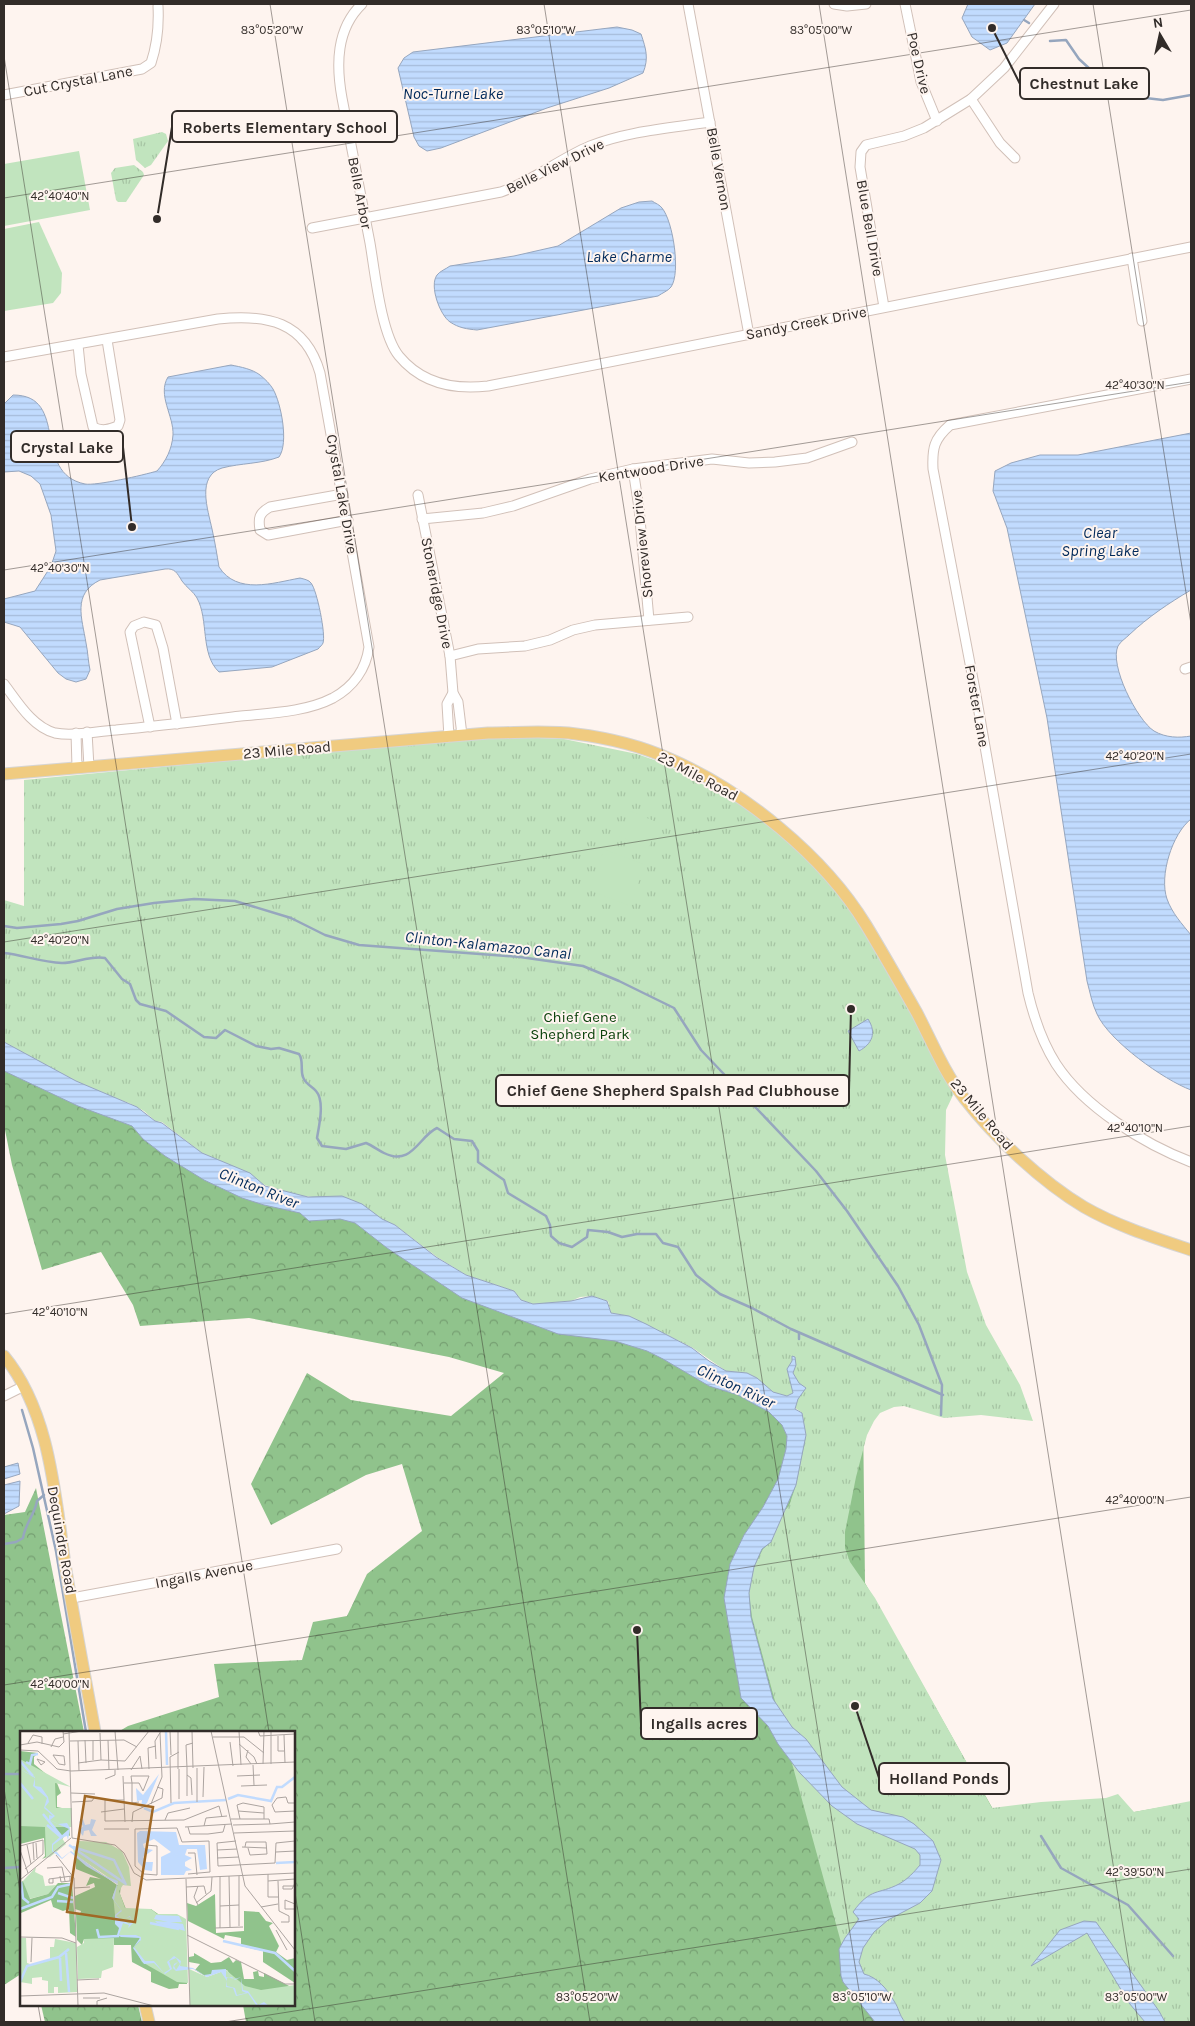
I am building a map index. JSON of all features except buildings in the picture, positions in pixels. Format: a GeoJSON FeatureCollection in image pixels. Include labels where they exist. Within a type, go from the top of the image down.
{"type":"FeatureCollection","features":[{"type":"Feature","properties":{"kind":"main road","name":"23 Mile Road"},"geometry":{"type":"LineString","coordinates":[[4,774],[488,733],[556,732],[615,742],[671,759],[712,780],[754,808],[802,848],[842,892],[865,922],[942,1063],[965,1098],[1022,1160],[1054,1187],[1084,1206],[1117,1223],[1191,1250]]}},
{"type":"Feature","properties":{"kind":"main road","name":"Dequindre Road"},"geometry":{"type":"LineString","coordinates":[[4,1356],[24,1386],[43,1434],[94,1731]]}},
{"type":"Feature","properties":{"kind":"main road"},"geometry":{"type":"LineString","coordinates":[[145,2006],[149,2022]]}},
{"type":"Feature","properties":{"kind":"street","name":"Belle Arbor"},"geometry":{"type":"LineString","coordinates":[[362,4],[352,16],[342,37],[338,56],[338,69],[382,310],[389,336],[400,357],[421,376]]}},
{"type":"Feature","properties":{"kind":"street","name":"Belle Vernon"},"geometry":{"type":"LineString","coordinates":[[688,4],[749,335]]}},
{"type":"Feature","properties":{"kind":"street"},"geometry":{"type":"LineString","coordinates":[[835,4],[847,6],[866,4]]}},
{"type":"Feature","properties":{"kind":"street","name":"Poe Drive"},"geometry":{"type":"LineString","coordinates":[[905,4],[921,82],[937,121]]}},
{"type":"Feature","properties":{"kind":"street"},"geometry":{"type":"LineString","coordinates":[[937,121],[971,99],[1004,68],[1054,4]]}},
{"type":"Feature","properties":{"kind":"street","name":"Cut Crystal Lane"},"geometry":{"type":"LineString","coordinates":[[4,95],[142,69],[151,63],[158,25],[158,6]]}},
{"type":"Feature","properties":{"kind":"street"},"geometry":{"type":"LineString","coordinates":[[971,99],[1000,143],[1015,158]]}},
{"type":"Feature","properties":{"kind":"street","name":"Blue Bell Drive"},"geometry":{"type":"LineString","coordinates":[[884,307],[859,157],[862,149],[871,143],[912,133],[937,121]]}},
{"type":"Feature","properties":{"kind":"street","name":"Belle View Drive"},"geometry":{"type":"LineString","coordinates":[[312,228],[501,192],[518,186],[583,149],[609,139],[710,122]]}},
{"type":"Feature","properties":{"kind":"street","name":"Sandy Creek Drive"},"geometry":{"type":"LineString","coordinates":[[421,376],[433,382],[460,388],[488,386],[1191,247]]}},
{"type":"Feature","properties":{"kind":"street"},"geometry":{"type":"LineString","coordinates":[[1132,258],[1142,321]]}},
{"type":"Feature","properties":{"kind":"street","name":"Crystal Lake Drive"},"geometry":{"type":"LineString","coordinates":[[4,357],[218,319],[242,317],[270,320],[292,330],[308,345],[318,364],[348,520],[369,647],[366,664],[355,681],[331,699],[301,709],[150,727],[56,733],[37,722],[4,684]]}},
{"type":"Feature","properties":{"kind":"street"},"geometry":{"type":"LineString","coordinates":[[78,345],[81,374],[94,426],[98,430],[109,430],[118,426],[120,420],[107,340]]}},
{"type":"Feature","properties":{"kind":"street","name":"Forster Lane"},"geometry":{"type":"LineString","coordinates":[[1191,379],[950,425],[940,434],[932,450],[933,469],[976,696],[1028,993],[1036,1024],[1056,1064],[1097,1108],[1128,1129],[1191,1162]]}},
{"type":"Feature","properties":{"kind":"street","name":"Kentwood Drive"},"geometry":{"type":"LineString","coordinates":[[422,518],[484,513],[513,506],[590,479],[633,469],[712,460],[749,464],[776,462],[807,458],[852,442]]}},
{"type":"Feature","properties":{"kind":"street","name":"Shoreview Drive"},"geometry":{"type":"LineString","coordinates":[[633,469],[640,508],[649,620]]}},
{"type":"Feature","properties":{"kind":"street"},"geometry":{"type":"LineString","coordinates":[[342,494],[270,507],[262,511],[258,520],[260,530],[268,535],[348,520]]}},
{"type":"Feature","properties":{"kind":"street","name":"Stoneridge Drive"},"geometry":{"type":"LineString","coordinates":[[418,495],[450,656],[454,693],[458,702],[462,735]]}},
{"type":"Feature","properties":{"kind":"street"},"geometry":{"type":"LineString","coordinates":[[450,656],[478,649],[525,646],[550,640],[573,630],[595,625],[688,617]]}},
{"type":"Feature","properties":{"kind":"street"},"geometry":{"type":"LineString","coordinates":[[150,727],[130,632],[134,626],[144,622],[156,625],[163,648],[177,724]]}},
{"type":"Feature","properties":{"kind":"street","name":"Stoneridge Drive"},"geometry":{"type":"LineString","coordinates":[[448,737],[447,704],[454,693]]}},
{"type":"Feature","properties":{"kind":"street"},"geometry":{"type":"LineString","coordinates":[[83,767],[87,732]]}},
{"type":"Feature","properties":{"kind":"street"},"geometry":{"type":"LineString","coordinates":[[76,733],[83,767]]}},
{"type":"Feature","properties":{"kind":"street"},"geometry":{"type":"LineString","coordinates":[[4,1396],[24,1386]]}},
{"type":"Feature","properties":{"kind":"street","name":"Ingalls Avenue"},"geometry":{"type":"LineString","coordinates":[[72,1598],[336,1549]]}},
{"type":"Feature","properties":{"kind":"green space"},"geometry":{"type":"Polygon","coordinates":[[[162,132],[166,134],[168,141],[151,165],[145,168],[136,160],[133,139],[162,132]]]}},
{"type":"Feature","properties":{"kind":"green space"},"geometry":{"type":"Polygon","coordinates":[[[79,151],[90,210],[4,226],[4,164],[79,151]]]}},
{"type":"Feature","properties":{"kind":"green space"},"geometry":{"type":"Polygon","coordinates":[[[134,165],[144,175],[126,202],[118,202],[111,173],[115,168],[134,165]]]}},
{"type":"Feature","properties":{"kind":"green space"},"geometry":{"type":"Polygon","coordinates":[[[39,222],[62,273],[61,293],[53,303],[4,311],[4,229],[39,222]]]}},
{"type":"Feature","properties":{"kind":"green space","name":"Chief Gene Shepherd Park"},"geometry":{"type":"Polygon","coordinates":[[[488,736],[564,739],[637,754],[663,763],[752,811],[778,831],[825,877],[862,925],[955,1091],[946,1110],[945,1155],[967,1272],[986,1325],[1020,1385],[1033,1421],[981,1415],[944,1418],[904,1406],[894,1407],[880,1413],[867,1435],[856,1477],[845,1532],[845,1548],[850,1562],[875,1598],[992,1808],[1041,1802],[1106,1798],[1118,1794],[1134,1812],[1191,1801],[1191,2022],[894,2022],[842,1946],[752,1617],[749,1593],[754,1567],[763,1549],[771,1542],[783,1512],[789,1506],[796,1485],[806,1436],[801,1412],[772,1392],[757,1378],[747,1373],[726,1371],[693,1348],[629,1316],[611,1313],[608,1301],[592,1296],[580,1297],[571,1301],[533,1304],[521,1300],[514,1291],[466,1275],[437,1257],[395,1225],[382,1220],[361,1204],[343,1197],[295,1195],[262,1184],[250,1174],[202,1153],[162,1122],[155,1121],[144,1111],[52,1070],[4,1042],[4,900],[24,906],[24,780],[488,736]]]}},
{"type":"Feature","properties":{"kind":"green space"},"geometry":{"type":"Polygon","coordinates":[[[630,811],[659,823],[648,849],[619,836],[630,811]]]}},
{"type":"Feature","properties":{"kind":"green space"},"geometry":{"type":"Polygon","coordinates":[[[604,849],[645,865],[630,906],[589,890],[604,849]]]}},
{"type":"Feature","properties":{"kind":"green space"},"geometry":{"type":"Polygon","coordinates":[[[4,1052],[287,1202],[343,1211],[513,1308],[639,1333],[764,1399],[799,1440],[863,1412],[865,1583],[1002,1825],[1134,1812],[1191,1802],[1191,2022],[246,2022],[243,2006],[295,2006],[295,1731],[120,1731],[128,1726],[219,1697],[214,1664],[302,1660],[313,1622],[347,1616],[367,1574],[422,1531],[402,1464],[366,1475],[271,1525],[251,1484],[307,1373],[351,1400],[451,1416],[504,1373],[449,1357],[249,1318],[140,1326],[133,1305],[101,1252],[42,1270],[12,1165],[4,1125],[4,1052]]]}},
{"type":"Feature","properties":{"kind":"green space"},"geometry":{"type":"Polygon","coordinates":[[[36,1488],[84,1731],[20,1731],[20,1975],[4,1985],[4,1515],[25,1512],[36,1488]]]}},
{"type":"Feature","properties":{"kind":"green space"},"geometry":{"type":"Polygon","coordinates":[[[41,2006],[138,2006],[142,2022],[45,2022],[41,2006]]]}},
{"type":"Feature","properties":{"kind":"water"},"geometry":{"type":"Polygon","coordinates":[[[968,4],[1035,4],[1007,43],[990,50],[972,37],[962,18],[968,4]]]}},
{"type":"Feature","properties":{"kind":"water","name":"Noc-Turne Lake"},"geometry":{"type":"Polygon","coordinates":[[[617,27],[641,34],[646,54],[643,73],[609,88],[547,108],[441,148],[427,151],[419,146],[414,137],[398,68],[404,58],[413,52],[617,27]]]}},
{"type":"Feature","properties":{"kind":"water","name":"Lake Charme"},"geometry":{"type":"Polygon","coordinates":[[[652,201],[661,207],[666,215],[672,235],[675,259],[674,280],[671,287],[658,296],[477,330],[466,329],[450,322],[439,307],[435,293],[435,280],[438,274],[450,266],[514,256],[558,246],[621,208],[639,202],[652,201]]]}},
{"type":"Feature","properties":{"kind":"water"},"geometry":{"type":"Polygon","coordinates":[[[231,365],[246,368],[257,373],[272,387],[281,413],[284,433],[282,451],[279,457],[222,468],[214,472],[209,478],[206,486],[207,503],[219,567],[227,576],[245,584],[267,584],[300,578],[309,581],[316,594],[324,638],[323,644],[318,649],[272,667],[219,672],[209,656],[203,616],[197,598],[175,572],[171,569],[165,569],[100,580],[85,592],[82,599],[81,616],[90,670],[86,679],[76,682],[66,679],[58,673],[20,627],[4,622],[4,599],[35,591],[51,566],[56,551],[51,515],[40,484],[31,476],[19,471],[4,472],[4,404],[13,395],[30,398],[41,407],[47,420],[59,465],[69,477],[85,484],[109,482],[157,471],[166,459],[173,435],[164,391],[168,377],[231,365]]]}},
{"type":"Feature","properties":{"kind":"water","name":"Clear Spring Lake"},"geometry":{"type":"Polygon","coordinates":[[[1191,433],[1191,590],[1136,628],[1118,646],[1116,655],[1117,666],[1126,692],[1147,725],[1163,735],[1191,736],[1191,819],[1184,826],[1173,845],[1166,868],[1165,890],[1169,904],[1191,935],[1191,1090],[1153,1069],[1125,1047],[1103,1025],[1094,1006],[1087,981],[1047,718],[1007,528],[993,491],[995,471],[1011,463],[1040,455],[1078,455],[1191,433]]]}},
{"type":"Feature","properties":{"kind":"water"},"geometry":{"type":"Polygon","coordinates":[[[868,1019],[873,1033],[872,1038],[859,1051],[848,1031],[868,1019]]]}},
{"type":"Feature","properties":{"kind":"water","name":"Clinton River"},"geometry":{"type":"Polygon","coordinates":[[[4,1042],[76,1081],[137,1107],[202,1153],[250,1173],[265,1186],[308,1197],[342,1196],[362,1204],[382,1219],[395,1225],[436,1257],[466,1275],[514,1291],[521,1300],[533,1304],[571,1301],[592,1296],[607,1301],[611,1313],[629,1316],[646,1324],[692,1348],[726,1371],[747,1373],[757,1378],[773,1392],[787,1396],[793,1393],[787,1369],[792,1361],[792,1356],[795,1357],[796,1365],[793,1373],[799,1383],[806,1388],[798,1399],[795,1409],[802,1413],[806,1435],[796,1485],[771,1542],[762,1549],[754,1567],[749,1593],[751,1617],[773,1699],[792,1727],[806,1739],[842,1787],[871,1810],[903,1817],[914,1824],[933,1841],[941,1860],[932,1891],[920,1903],[888,1920],[874,1932],[863,1948],[859,1962],[864,1974],[881,1984],[888,1992],[905,2022],[875,2022],[843,1982],[839,1949],[859,1919],[853,1912],[859,1904],[870,1895],[905,1880],[920,1865],[920,1855],[915,1849],[857,1824],[832,1806],[799,1772],[778,1744],[768,1726],[741,1698],[724,1598],[730,1564],[744,1535],[763,1507],[778,1479],[786,1449],[787,1436],[782,1425],[769,1412],[738,1395],[709,1386],[647,1351],[615,1341],[558,1334],[462,1298],[387,1248],[355,1223],[340,1219],[309,1221],[300,1213],[242,1198],[204,1180],[165,1156],[143,1139],[132,1126],[78,1106],[4,1071],[4,1042]]]}},
{"type":"Feature","properties":{"kind":"water"},"geometry":{"type":"Polygon","coordinates":[[[18,1463],[20,1474],[4,1479],[4,1467],[18,1463]]]}},
{"type":"Feature","properties":{"kind":"water"},"geometry":{"type":"Polygon","coordinates":[[[20,1481],[19,1506],[4,1514],[4,1485],[20,1481]]]}},
{"type":"Feature","properties":{"kind":"water"},"geometry":{"type":"Polygon","coordinates":[[[1084,1921],[1096,1922],[1165,2022],[1145,2022],[1129,2003],[1087,1933],[1031,1966],[1060,1930],[1084,1921]]]}},
{"type":"Feature","properties":{"kind":"waterway"},"geometry":{"type":"LineString","coordinates":[[1024,20],[1029,23]]}},
{"type":"Feature","properties":{"kind":"waterway"},"geometry":{"type":"LineString","coordinates":[[1050,41],[1066,40],[1079,59],[1103,81],[1128,96],[1163,100],[1191,95]]}},
{"type":"Feature","properties":{"kind":"waterway","name":"Clinton-Kalamazoo Canal"},"geometry":{"type":"LineString","coordinates":[[4,926],[17,928],[61,924],[78,921],[117,909],[154,903],[194,899],[235,901],[291,918],[325,935],[359,945],[520,957],[583,966],[674,1008],[701,1050],[816,1171],[847,1211],[898,1286],[919,1325],[942,1385],[941,1415]]}},
{"type":"Feature","properties":{"kind":"waterway"},"geometry":{"type":"LineString","coordinates":[[4,953],[62,963],[100,957],[105,958],[122,979],[130,984],[136,1000],[140,1004],[166,1011],[204,1037],[216,1038],[225,1030],[256,1046],[271,1049],[279,1048],[299,1054],[304,1079],[319,1095],[321,1114],[317,1138],[322,1146],[346,1149],[366,1143],[384,1153],[402,1156],[414,1149],[437,1128],[454,1139],[472,1141],[478,1151],[478,1162],[504,1180],[508,1193],[546,1216],[550,1225],[551,1236],[559,1243],[572,1247],[587,1237],[588,1230],[608,1232],[622,1237],[637,1234],[656,1234],[663,1243],[678,1247],[696,1275],[720,1294],[752,1308],[791,1329],[943,1395]]}},
{"type":"Feature","properties":{"kind":"waterway"},"geometry":{"type":"LineString","coordinates":[[799,1333],[799,1339]]}},
{"type":"Feature","properties":{"kind":"waterway"},"geometry":{"type":"LineString","coordinates":[[22,1410],[33,1448],[56,1551],[86,1731]]}},
{"type":"Feature","properties":{"kind":"waterway"},"geometry":{"type":"LineString","coordinates":[[4,1544],[16,1542],[23,1538],[37,1501],[44,1495]]}},
{"type":"Feature","properties":{"kind":"waterway"},"geometry":{"type":"LineString","coordinates":[[4,1774],[20,1774]]}},
{"type":"Feature","properties":{"kind":"waterway"},"geometry":{"type":"LineString","coordinates":[[1041,1836],[1061,1868],[1128,1905],[1173,1956]]}},
{"type":"Feature","properties":{"kind":"waterway"},"geometry":{"type":"LineString","coordinates":[[4,1868],[20,1867]]}},
{"type":"Feature","properties":{"kind":"place","name":"Chestnut Lake"},"geometry":{"type":"Point","coordinates":[992,28]}},
{"type":"Feature","properties":{"kind":"place","name":"Roberts Elementary School"},"geometry":{"type":"Point","coordinates":[157,219]}},
{"type":"Feature","properties":{"kind":"place","name":"Crystal Lake"},"geometry":{"type":"Point","coordinates":[132,527]}},
{"type":"Feature","properties":{"kind":"place","name":"Chief Gene Shepherd Spalsh Pad Clubhouse"},"geometry":{"type":"Point","coordinates":[851,1009]}},
{"type":"Feature","properties":{"kind":"place","name":"Ingalls acres"},"geometry":{"type":"Point","coordinates":[637,1630]}},
{"type":"Feature","properties":{"kind":"place","name":"Holland Ponds"},"geometry":{"type":"Point","coordinates":[855,1706]}}]}
